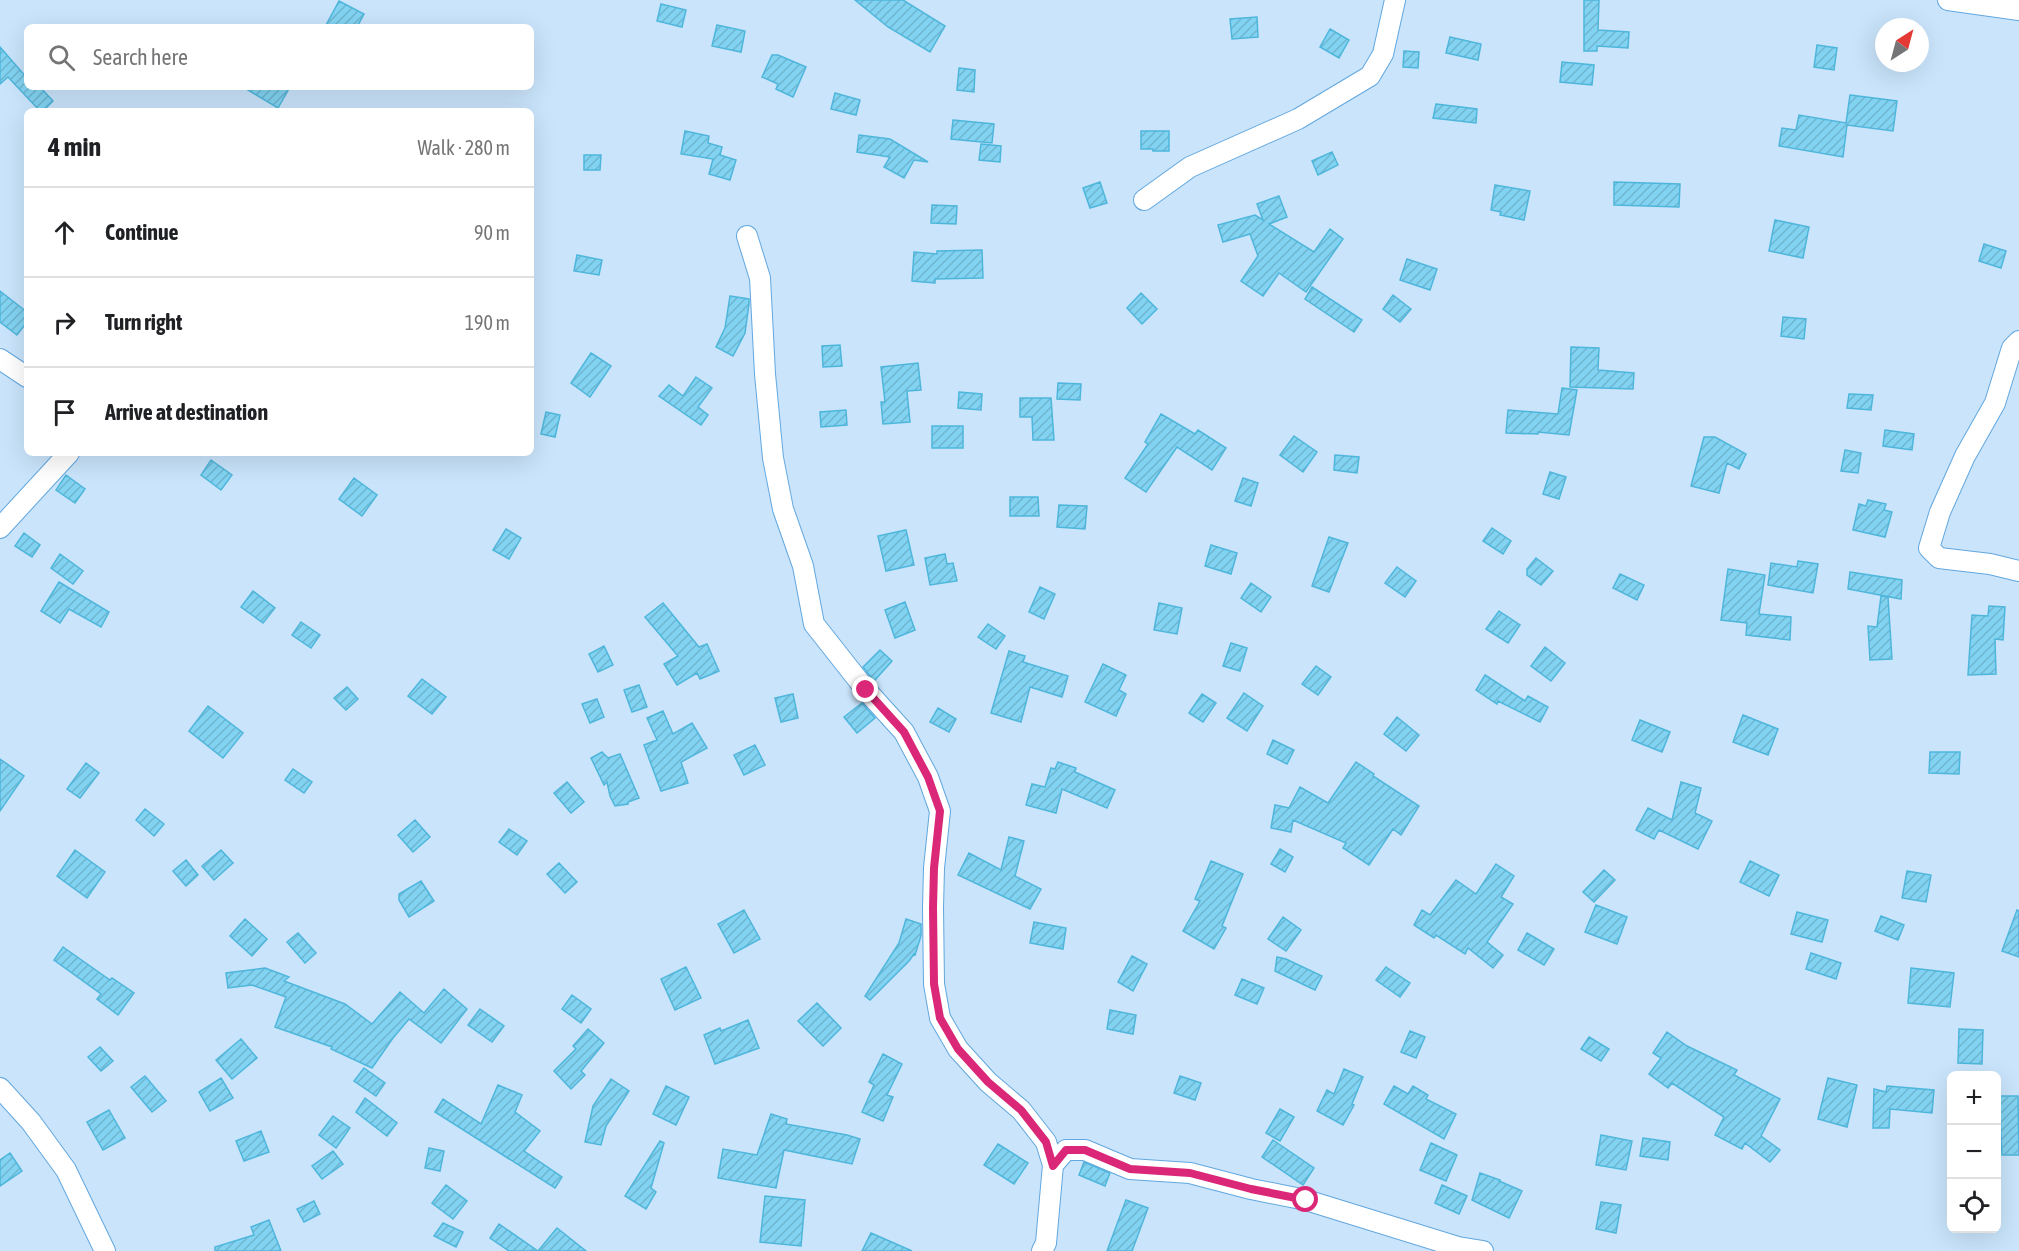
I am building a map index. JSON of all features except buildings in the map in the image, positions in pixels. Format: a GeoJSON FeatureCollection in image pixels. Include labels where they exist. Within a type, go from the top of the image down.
{"type":"FeatureCollection","features":[{"type":"Feature","properties":{"kind":"street"},"geometry":{"type":"LineString","coordinates":[[1144,200],[1190,167],[1298,118],[1370,76],[1383,54],[1395,0]]}},
{"type":"Feature","properties":{"kind":"street"},"geometry":{"type":"LineString","coordinates":[[1948,0],[2019,10]]}},
{"type":"Feature","properties":{"kind":"street"},"geometry":{"type":"LineString","coordinates":[[747,236],[760,278],[772,458],[783,510],[803,566],[814,624],[866,690],[904,732],[928,777],[940,811],[934,868],[933,908],[934,984],[940,1018],[958,1049],[988,1082],[1021,1110],[1046,1142],[1053,1166],[1046,1243],[1042,1251]]}},
{"type":"Feature","properties":{"kind":"street"},"geometry":{"type":"LineString","coordinates":[[2019,341],[2012,348],[1995,403],[1965,456],[1940,512],[1929,548],[1939,558],[1990,564],[2019,571]]}},
{"type":"Feature","properties":{"kind":"street"},"geometry":{"type":"LineString","coordinates":[[0,359],[24,375]]}},
{"type":"Feature","properties":{"kind":"street"},"geometry":{"type":"LineString","coordinates":[[0,528],[66,456]]}},
{"type":"Feature","properties":{"kind":"street"},"geometry":{"type":"LineString","coordinates":[[0,1088],[31,1122],[66,1170],[105,1251]]}},
{"type":"Feature","properties":{"kind":"street"},"geometry":{"type":"LineString","coordinates":[[1053,1166],[1066,1150],[1085,1150],[1130,1169],[1190,1173],[1306,1200],[1458,1247],[1483,1251]]}},
{"type":"Feature","properties":{"kind":"route"},"geometry":{"type":"LineString","coordinates":[[866,690],[904,732],[928,777],[940,811],[934,868],[933,908],[934,984],[940,1018],[958,1049],[988,1082],[1021,1110],[1046,1142],[1053,1166],[1066,1150],[1085,1150],[1130,1169],[1190,1173],[1306,1200]]}}]}
